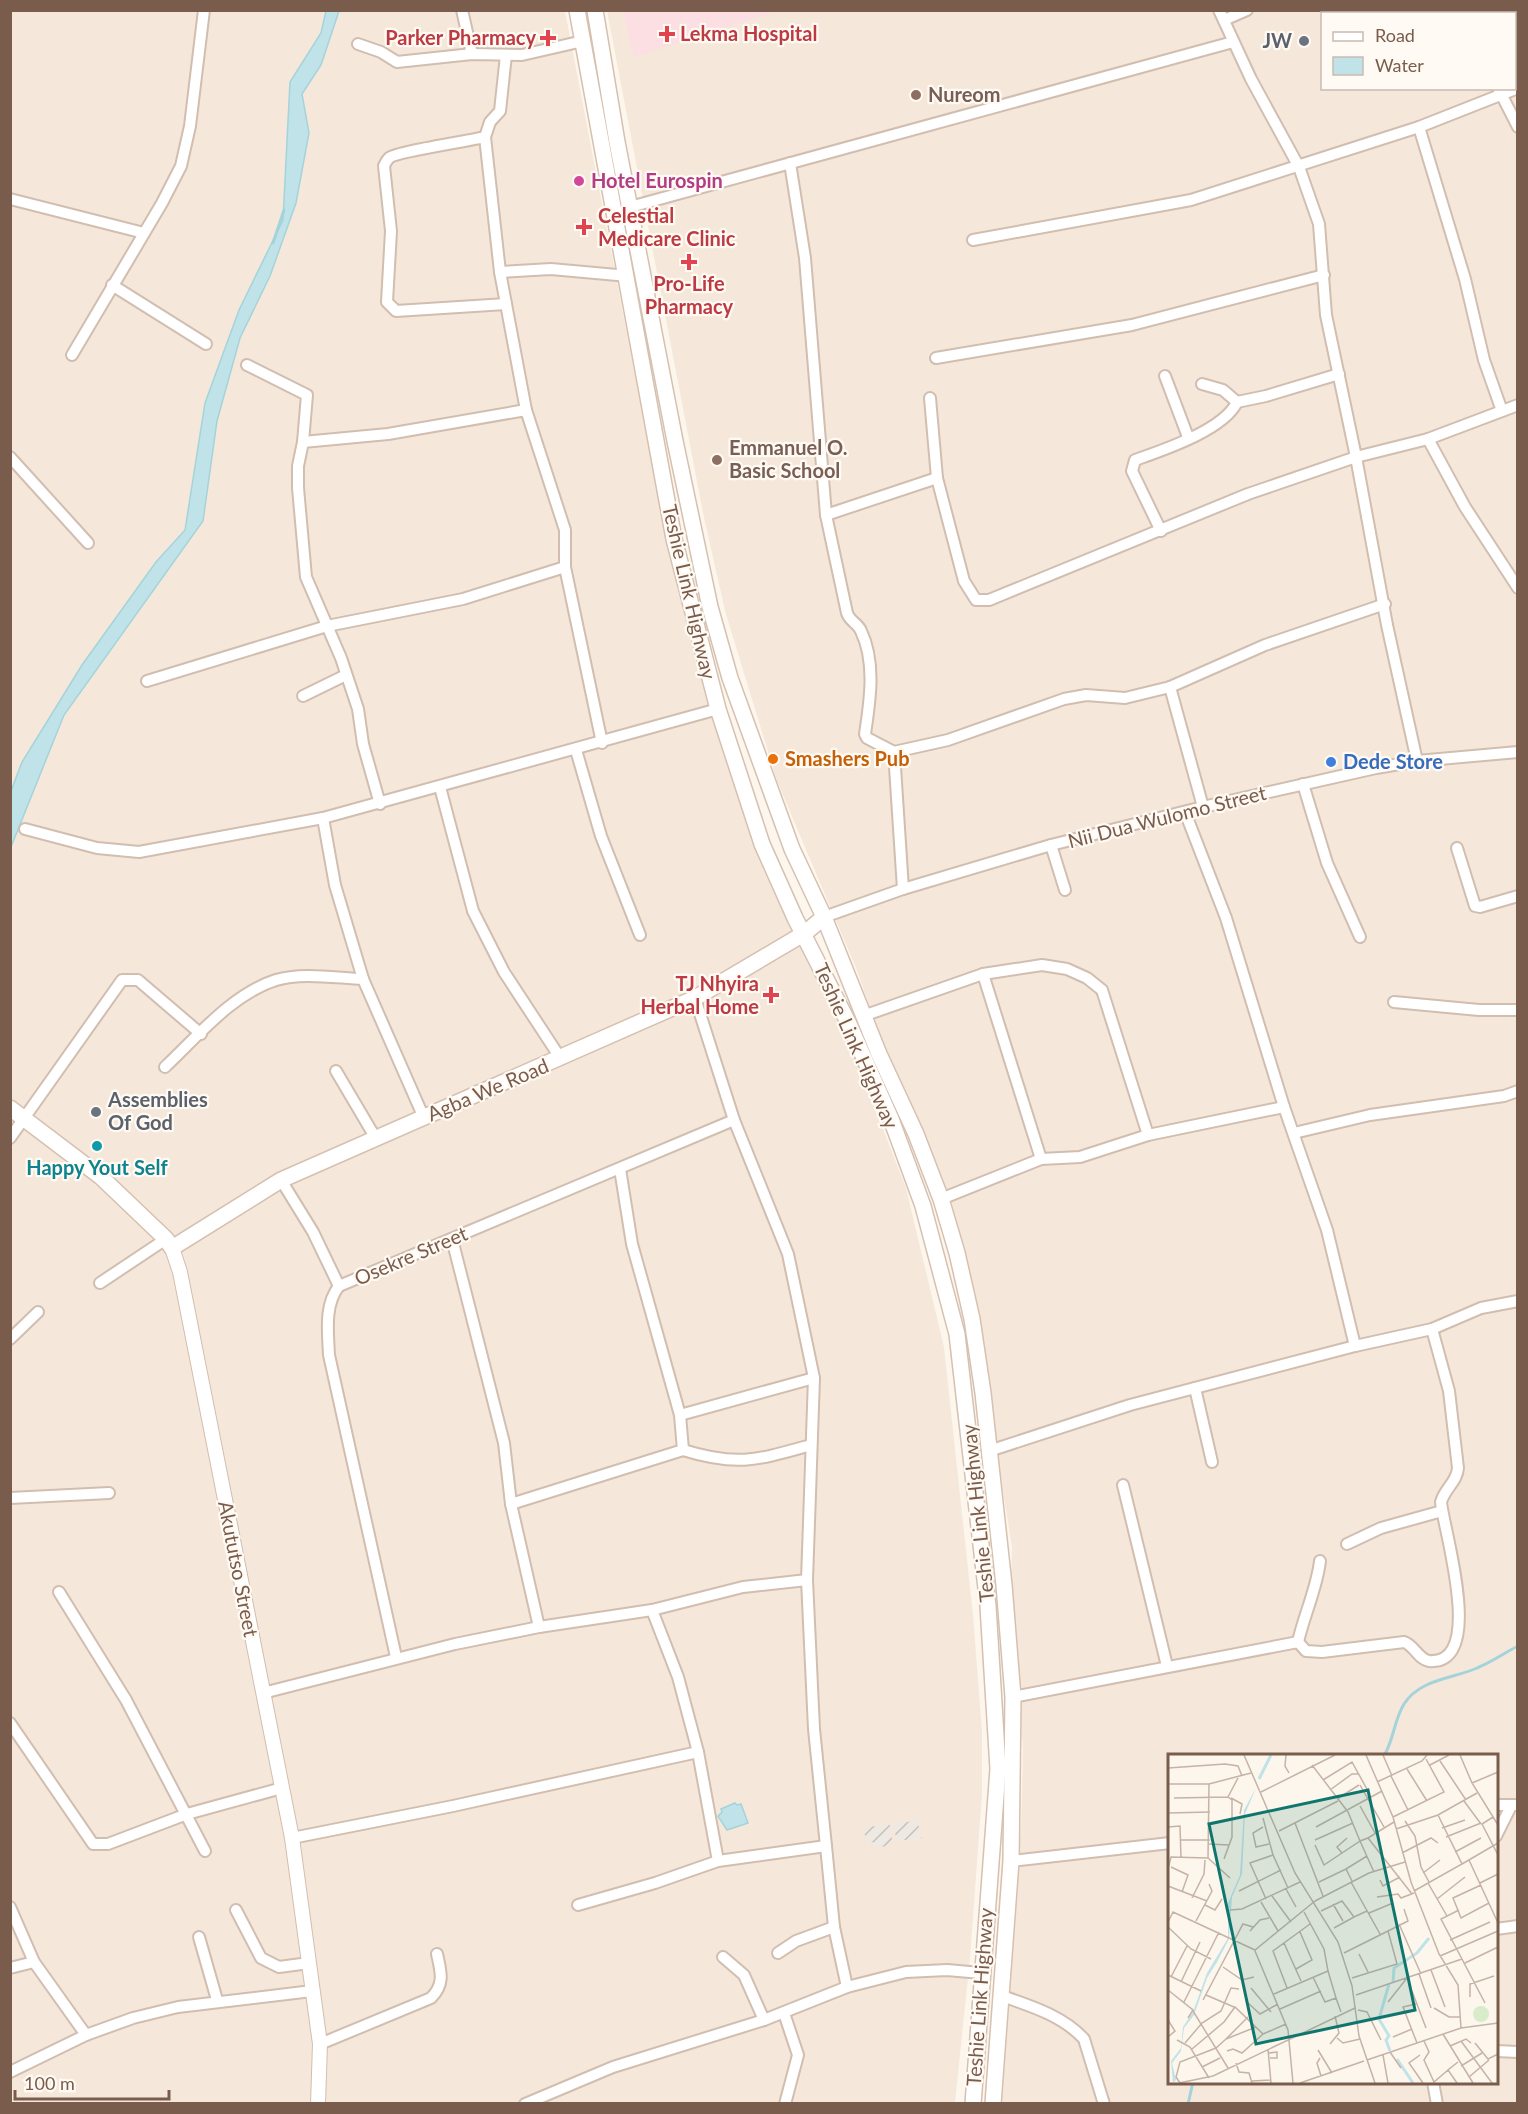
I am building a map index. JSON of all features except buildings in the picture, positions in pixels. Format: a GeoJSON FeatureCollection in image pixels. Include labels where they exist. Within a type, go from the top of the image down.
{"type":"FeatureCollection","features":[{"type":"Feature","properties":{"kind":"main road","name":"Teshie Link Highway"},"geometry":{"type":"LineString","coordinates":[[577,10],[628,276],[674,539],[718,709],[762,844],[891,1119],[922,1206],[957,1334],[988,1606],[996,1702],[998,1769],[973,2103]]}},
{"type":"Feature","properties":{"kind":"main road","name":"Teshie Link Highway"},"geometry":{"type":"LineString","coordinates":[[595,10],[630,207],[710,607],[740,711],[792,849],[824,917],[863,1016],[916,1134],[941,1199],[957,1253],[972,1319],[983,1393],[1004,1585],[1013,1697],[1011,1861],[993,2103]]}},
{"type":"Feature","properties":{"kind":"main road","name":"Agba We Road"},"geometry":{"type":"LineString","coordinates":[[169,1244],[281,1180],[375,1137],[561,1059],[695,998],[805,933],[824,917]]}},
{"type":"Feature","properties":{"kind":"main road","name":"Akututso Street"},"geometry":{"type":"LineString","coordinates":[[10,1108],[101,1177],[169,1244]]}},
{"type":"Feature","properties":{"kind":"street"},"geometry":{"type":"LineString","coordinates":[[72,355],[181,166],[190,126],[204,10]]}},
{"type":"Feature","properties":{"kind":"street"},"geometry":{"type":"LineString","coordinates":[[462,10],[472,54]]}},
{"type":"Feature","properties":{"kind":"street"},"geometry":{"type":"LineString","coordinates":[[1247,10],[1221,15],[1299,167],[1319,224],[1326,315],[1416,761]]}},
{"type":"Feature","properties":{"kind":"street"},"geometry":{"type":"LineString","coordinates":[[358,44],[381,52],[397,62],[472,54],[522,55],[583,41]]}},
{"type":"Feature","properties":{"kind":"street"},"geometry":{"type":"LineString","coordinates":[[630,207],[1233,42]]}},
{"type":"Feature","properties":{"kind":"street"},"geometry":{"type":"LineString","coordinates":[[506,55],[500,111],[490,122],[485,137],[500,272],[526,411],[565,530],[565,567],[602,743]]}},
{"type":"Feature","properties":{"kind":"street"},"geometry":{"type":"LineString","coordinates":[[973,240],[1191,200],[1419,127],[1499,91],[1518,127]]}},
{"type":"Feature","properties":{"kind":"street"},"geometry":{"type":"LineString","coordinates":[[1419,127],[1465,279],[1484,360],[1502,411]]}},
{"type":"Feature","properties":{"kind":"street"},"geometry":{"type":"LineString","coordinates":[[485,137],[389,157],[384,166],[391,231],[387,302],[396,311],[506,304]]}},
{"type":"Feature","properties":{"kind":"street"},"geometry":{"type":"LineString","coordinates":[[790,163],[805,258],[826,515],[849,620],[861,630],[866,652],[870,698],[865,734],[867,738],[894,752],[948,740],[1064,699],[1086,695],[1125,698],[1170,687],[1266,645],[1385,604]]}},
{"type":"Feature","properties":{"kind":"street"},"geometry":{"type":"LineString","coordinates":[[10,199],[144,233]]}},
{"type":"Feature","properties":{"kind":"street"},"geometry":{"type":"LineString","coordinates":[[500,272],[551,269],[628,276]]}},
{"type":"Feature","properties":{"kind":"street"},"geometry":{"type":"LineString","coordinates":[[936,358],[1132,325],[1324,276]]}},
{"type":"Feature","properties":{"kind":"street"},"geometry":{"type":"LineString","coordinates":[[112,285],[206,344]]}},
{"type":"Feature","properties":{"kind":"street"},"geometry":{"type":"LineString","coordinates":[[247,365],[307,395],[303,442],[298,466],[306,577],[358,709],[363,744],[380,804]]}},
{"type":"Feature","properties":{"kind":"street"},"geometry":{"type":"LineString","coordinates":[[1161,531],[1132,471],[1134,460],[1167,449],[1221,421],[1237,402],[1266,396],[1339,374]]}},
{"type":"Feature","properties":{"kind":"street"},"geometry":{"type":"LineString","coordinates":[[1165,376],[1188,437]]}},
{"type":"Feature","properties":{"kind":"street"},"geometry":{"type":"LineString","coordinates":[[1202,384],[1223,390],[1237,402]]}},
{"type":"Feature","properties":{"kind":"street"},"geometry":{"type":"LineString","coordinates":[[930,398],[937,478],[964,582],[976,600],[989,600],[1248,494],[1356,457],[1428,439],[1518,405]]}},
{"type":"Feature","properties":{"kind":"street"},"geometry":{"type":"LineString","coordinates":[[303,442],[388,434],[526,411]]}},
{"type":"Feature","properties":{"kind":"street"},"geometry":{"type":"LineString","coordinates":[[1428,439],[1465,507],[1518,588]]}},
{"type":"Feature","properties":{"kind":"street"},"geometry":{"type":"LineString","coordinates":[[10,457],[88,543]]}},
{"type":"Feature","properties":{"kind":"street"},"geometry":{"type":"LineString","coordinates":[[826,515],[937,478]]}},
{"type":"Feature","properties":{"kind":"street"},"geometry":{"type":"LineString","coordinates":[[147,681],[327,626],[463,599],[565,567]]}},
{"type":"Feature","properties":{"kind":"street"},"geometry":{"type":"LineString","coordinates":[[303,696],[346,675]]}},
{"type":"Feature","properties":{"kind":"street"},"geometry":{"type":"LineString","coordinates":[[1170,687],[1203,807]]}},
{"type":"Feature","properties":{"kind":"street"},"geometry":{"type":"LineString","coordinates":[[25,829],[97,848],[139,852],[323,818],[380,804],[718,709]]}},
{"type":"Feature","properties":{"kind":"street"},"geometry":{"type":"LineString","coordinates":[[576,750],[601,836],[640,936]]}},
{"type":"Feature","properties":{"kind":"street"},"geometry":{"type":"LineString","coordinates":[[894,752],[903,889]]}},
{"type":"Feature","properties":{"kind":"street","name":"Nii Dua Wulomo Street"},"geometry":{"type":"LineString","coordinates":[[824,917],[903,889],[1051,845],[1203,807],[1416,761],[1518,752]]}},
{"type":"Feature","properties":{"kind":"street"},"geometry":{"type":"LineString","coordinates":[[1303,784],[1327,863],[1360,937]]}},
{"type":"Feature","properties":{"kind":"street"},"geometry":{"type":"LineString","coordinates":[[440,787],[473,911],[504,972],[561,1059]]}},
{"type":"Feature","properties":{"kind":"street"},"geometry":{"type":"LineString","coordinates":[[1185,812],[1226,918],[1284,1107],[1327,1230],[1355,1346]]}},
{"type":"Feature","properties":{"kind":"street"},"geometry":{"type":"LineString","coordinates":[[323,818],[335,885],[363,980],[424,1118]]}},
{"type":"Feature","properties":{"kind":"street"},"geometry":{"type":"LineString","coordinates":[[1051,845],[1065,890]]}},
{"type":"Feature","properties":{"kind":"street"},"geometry":{"type":"LineString","coordinates":[[1456,848],[1475,906],[1480,907],[1518,896]]}},
{"type":"Feature","properties":{"kind":"street"},"geometry":{"type":"LineString","coordinates":[[863,1016],[982,975],[1042,965],[1067,969],[1087,978],[1102,990],[1148,1135]]}},
{"type":"Feature","properties":{"kind":"street"},"geometry":{"type":"LineString","coordinates":[[982,975],[1041,1159]]}},
{"type":"Feature","properties":{"kind":"street"},"geometry":{"type":"LineString","coordinates":[[165,1067],[243,995],[277,979],[299,977],[363,980]]}},
{"type":"Feature","properties":{"kind":"street"},"geometry":{"type":"LineString","coordinates":[[10,1137],[26,1120],[122,980],[138,980],[201,1034]]}},
{"type":"Feature","properties":{"kind":"street"},"geometry":{"type":"LineString","coordinates":[[695,998],[734,1120],[788,1254],[814,1378],[807,1580],[814,1729],[834,1927],[847,1987]]}},
{"type":"Feature","properties":{"kind":"street"},"geometry":{"type":"LineString","coordinates":[[1394,1002],[1479,1010],[1518,1010]]}},
{"type":"Feature","properties":{"kind":"street"},"geometry":{"type":"LineString","coordinates":[[336,1071],[375,1137]]}},
{"type":"Feature","properties":{"kind":"street"},"geometry":{"type":"LineString","coordinates":[[1294,1133],[1370,1115],[1493,1098],[1518,1091]]}},
{"type":"Feature","properties":{"kind":"street"},"geometry":{"type":"LineString","coordinates":[[941,1199],[1041,1159],[1080,1157],[1148,1135],[1284,1107]]}},
{"type":"Feature","properties":{"kind":"street","name":"Osekre Street"},"geometry":{"type":"LineString","coordinates":[[396,1657],[329,1355],[328,1315],[334,1293],[339,1286],[734,1120]]}},
{"type":"Feature","properties":{"kind":"street"},"geometry":{"type":"LineString","coordinates":[[620,1169],[632,1244],[680,1415],[683,1450]]}},
{"type":"Feature","properties":{"kind":"street"},"geometry":{"type":"LineString","coordinates":[[281,1180],[313,1232],[339,1286]]}},
{"type":"Feature","properties":{"kind":"street"},"geometry":{"type":"LineString","coordinates":[[452,1239],[504,1443],[511,1504],[539,1627]]}},
{"type":"Feature","properties":{"kind":"street"},"geometry":{"type":"LineString","coordinates":[[100,1283],[169,1244]]}},
{"type":"Feature","properties":{"kind":"street","name":"Akututso Street"},"geometry":{"type":"LineString","coordinates":[[169,1244],[183,1284],[292,1838],[320,2044],[318,2103]]}},
{"type":"Feature","properties":{"kind":"street"},"geometry":{"type":"LineString","coordinates":[[989,1450],[1130,1405],[1355,1346],[1432,1329],[1481,1308],[1518,1300]]}},
{"type":"Feature","properties":{"kind":"street"},"geometry":{"type":"LineString","coordinates":[[10,1339],[38,1312]]}},
{"type":"Feature","properties":{"kind":"street"},"geometry":{"type":"LineString","coordinates":[[1298,1642],[1306,1651],[1322,1652],[1404,1642],[1411,1645],[1425,1659],[1431,1661],[1453,1649],[1458,1619],[1459,1591],[1442,1510],[1444,1493],[1455,1481],[1458,1468],[1449,1391],[1432,1329]]}},
{"type":"Feature","properties":{"kind":"street"},"geometry":{"type":"LineString","coordinates":[[680,1415],[814,1378]]}},
{"type":"Feature","properties":{"kind":"street"},"geometry":{"type":"LineString","coordinates":[[1195,1388],[1212,1462]]}},
{"type":"Feature","properties":{"kind":"street"},"geometry":{"type":"LineString","coordinates":[[511,1504],[683,1450],[735,1462],[767,1458],[811,1446]]}},
{"type":"Feature","properties":{"kind":"street"},"geometry":{"type":"LineString","coordinates":[[1123,1485],[1167,1666]]}},
{"type":"Feature","properties":{"kind":"street"},"geometry":{"type":"LineString","coordinates":[[10,1498],[109,1493]]}},
{"type":"Feature","properties":{"kind":"street"},"geometry":{"type":"LineString","coordinates":[[1347,1544],[1381,1528],[1432,1511],[1442,1510]]}},
{"type":"Feature","properties":{"kind":"street"},"geometry":{"type":"LineString","coordinates":[[1298,1642],[1306,1608],[1318,1579],[1320,1561]]}},
{"type":"Feature","properties":{"kind":"street"},"geometry":{"type":"LineString","coordinates":[[263,1693],[396,1657],[539,1627],[652,1610],[743,1587],[807,1580]]}},
{"type":"Feature","properties":{"kind":"street"},"geometry":{"type":"LineString","coordinates":[[59,1592],[126,1700],[205,1851]]}},
{"type":"Feature","properties":{"kind":"street"},"geometry":{"type":"LineString","coordinates":[[652,1610],[678,1677],[698,1752],[718,1861]]}},
{"type":"Feature","properties":{"kind":"street"},"geometry":{"type":"LineString","coordinates":[[1013,1697],[1298,1642]]}},
{"type":"Feature","properties":{"kind":"street"},"geometry":{"type":"LineString","coordinates":[[10,1723],[93,1844],[108,1844],[187,1814],[282,1788]]}},
{"type":"Feature","properties":{"kind":"street"},"geometry":{"type":"LineString","coordinates":[[292,1838],[453,1806],[698,1752]]}},
{"type":"Feature","properties":{"kind":"street"},"geometry":{"type":"LineString","coordinates":[[1498,1805],[1514,1806],[1498,1834]]}},
{"type":"Feature","properties":{"kind":"street"},"geometry":{"type":"LineString","coordinates":[[1011,1861],[1168,1843]]}},
{"type":"Feature","properties":{"kind":"street"},"geometry":{"type":"LineString","coordinates":[[578,1905],[718,1861],[826,1846]]}},
{"type":"Feature","properties":{"kind":"street"},"geometry":{"type":"LineString","coordinates":[[10,1907],[34,1962],[86,2034]]}},
{"type":"Feature","properties":{"kind":"street"},"geometry":{"type":"LineString","coordinates":[[236,1910],[261,1958],[279,1967],[309,1964]]}},
{"type":"Feature","properties":{"kind":"street"},"geometry":{"type":"LineString","coordinates":[[1498,1929],[1518,1926]]}},
{"type":"Feature","properties":{"kind":"street"},"geometry":{"type":"LineString","coordinates":[[778,1953],[796,1941],[834,1927]]}},
{"type":"Feature","properties":{"kind":"street"},"geometry":{"type":"LineString","coordinates":[[199,1937],[217,2000]]}},
{"type":"Feature","properties":{"kind":"street"},"geometry":{"type":"LineString","coordinates":[[320,2044],[431,1998],[440,1989],[442,1978],[437,1954]]}},
{"type":"Feature","properties":{"kind":"street"},"geometry":{"type":"LineString","coordinates":[[723,1957],[744,1975],[764,2020]]}},
{"type":"Feature","properties":{"kind":"street"},"geometry":{"type":"LineString","coordinates":[[10,1968],[34,1962]]}},
{"type":"Feature","properties":{"kind":"street"},"geometry":{"type":"LineString","coordinates":[[525,2103],[613,2067],[764,2020],[847,1987],[906,1972],[947,1970],[981,1973]]}},
{"type":"Feature","properties":{"kind":"street"},"geometry":{"type":"LineString","coordinates":[[10,2072],[86,2034],[133,2018],[217,2000],[312,1991]]}},
{"type":"Feature","properties":{"kind":"street"},"geometry":{"type":"LineString","coordinates":[[1002,1996],[1039,2009],[1077,2031],[1084,2039],[1104,2103]]}},
{"type":"Feature","properties":{"kind":"street"},"geometry":{"type":"LineString","coordinates":[[784,2013],[798,2055],[785,2103]]}},
{"type":"Feature","properties":{"kind":"street"},"geometry":{"type":"LineString","coordinates":[[1498,2050],[1518,2052]]}},
{"type":"Feature","properties":{"kind":"street"},"geometry":{"type":"LineString","coordinates":[[1433,2084],[1437,2103]]}},
{"type":"Feature","properties":{"kind":"shaded area","name":"Lekma Hospital"},"geometry":{"type":"Polygon","coordinates":[[[623,10],[778,11],[634,57],[623,10]]]}},
{"type":"Feature","properties":{"kind":"shaded area"},"geometry":{"type":"Polygon","coordinates":[[[11,11],[326,11],[321,33],[290,82],[283,220],[239,310],[184,530],[156,562],[82,665],[22,762],[11,791],[11,11]]]}},
{"type":"Feature","properties":{"kind":"shaded area"},"geometry":{"type":"Polygon","coordinates":[[[339,11],[565,11],[654,474],[691,640],[720,741],[748,823],[858,1065],[906,1188],[944,1347],[973,1615],[982,1731],[982,1794],[970,1958],[955,2103],[11,2104],[11,847],[64,715],[203,521],[217,421],[240,338],[270,276],[309,133],[302,94],[321,65],[339,11]]]}},
{"type":"Feature","properties":{"kind":"shaded area"},"geometry":{"type":"Polygon","coordinates":[[[607,11],[1517,11],[1517,2103],[997,2103],[1021,1827],[1023,1750],[1011,1586],[1012,1547],[966,1264],[931,1151],[880,1037],[856,968],[777,781],[725,611],[703,513],[607,11]]]}},
{"type":"Feature","properties":{"kind":"shaded area"},"geometry":{"type":"Polygon","coordinates":[[[917,1820],[922,1838],[897,1841],[893,1825],[917,1820]]]}},
{"type":"Feature","properties":{"kind":"shaded area"},"geometry":{"type":"Polygon","coordinates":[[[890,1825],[893,1845],[875,1848],[873,1842],[866,1844],[864,1827],[890,1825]]]}},
{"type":"Feature","properties":{"kind":"water"},"geometry":{"type":"Polygon","coordinates":[[[326,11],[339,11],[321,65],[302,94],[309,133],[296,203],[270,276],[240,338],[217,421],[203,521],[64,715],[11,847],[11,791],[22,762],[82,665],[156,562],[185,530],[205,403],[239,310],[283,220],[290,82],[321,33],[326,11]]]}},
{"type":"Feature","properties":{"kind":"water"},"geometry":{"type":"Polygon","coordinates":[[[735,1803],[741,1804],[748,1823],[727,1830],[718,1816],[722,1812],[721,1809],[735,1803]]]}},
{"type":"Feature","properties":{"kind":"waterway"},"geometry":{"type":"LineString","coordinates":[[273,243],[284,210]]}},
{"type":"Feature","properties":{"kind":"waterway"},"geometry":{"type":"LineString","coordinates":[[1385,1754],[1404,1704],[1419,1689],[1477,1668],[1518,1646]]}},
{"type":"Feature","properties":{"kind":"waterway"},"geometry":{"type":"LineString","coordinates":[[1188,2104],[1193,2084]]}},
{"type":"Feature","properties":{"kind":"place","name":"Lekma Hospital"},"geometry":{"type":"Point","coordinates":[667,34]}},
{"type":"Feature","properties":{"kind":"place","name":"Parker Pharmacy"},"geometry":{"type":"Point","coordinates":[548,38]}},
{"type":"Feature","properties":{"kind":"place","name":"JW"},"geometry":{"type":"Point","coordinates":[1304,41]}},
{"type":"Feature","properties":{"kind":"place","name":"Nureom"},"geometry":{"type":"Point","coordinates":[916,95]}},
{"type":"Feature","properties":{"kind":"place","name":"Hotel Eurospin"},"geometry":{"type":"Point","coordinates":[579,181]}},
{"type":"Feature","properties":{"kind":"place","name":"Celestial Medicare Clinic"},"geometry":{"type":"Point","coordinates":[584,227]}},
{"type":"Feature","properties":{"kind":"place","name":"Pro-Life Pharmacy"},"geometry":{"type":"Point","coordinates":[689,262]}},
{"type":"Feature","properties":{"kind":"place","name":"Emmanuel O. Basic School"},"geometry":{"type":"Point","coordinates":[717,460]}},
{"type":"Feature","properties":{"kind":"place","name":"Smashers Pub"},"geometry":{"type":"Point","coordinates":[773,759]}},
{"type":"Feature","properties":{"kind":"place","name":"Dede Store"},"geometry":{"type":"Point","coordinates":[1331,762]}},
{"type":"Feature","properties":{"kind":"place","name":"TJ Nhyira Herbal Home"},"geometry":{"type":"Point","coordinates":[771,995]}},
{"type":"Feature","properties":{"kind":"place","name":"Assemblies Of God"},"geometry":{"type":"Point","coordinates":[96,1112]}},
{"type":"Feature","properties":{"kind":"place","name":"Happy Yout Self"},"geometry":{"type":"Point","coordinates":[97,1146]}}]}
